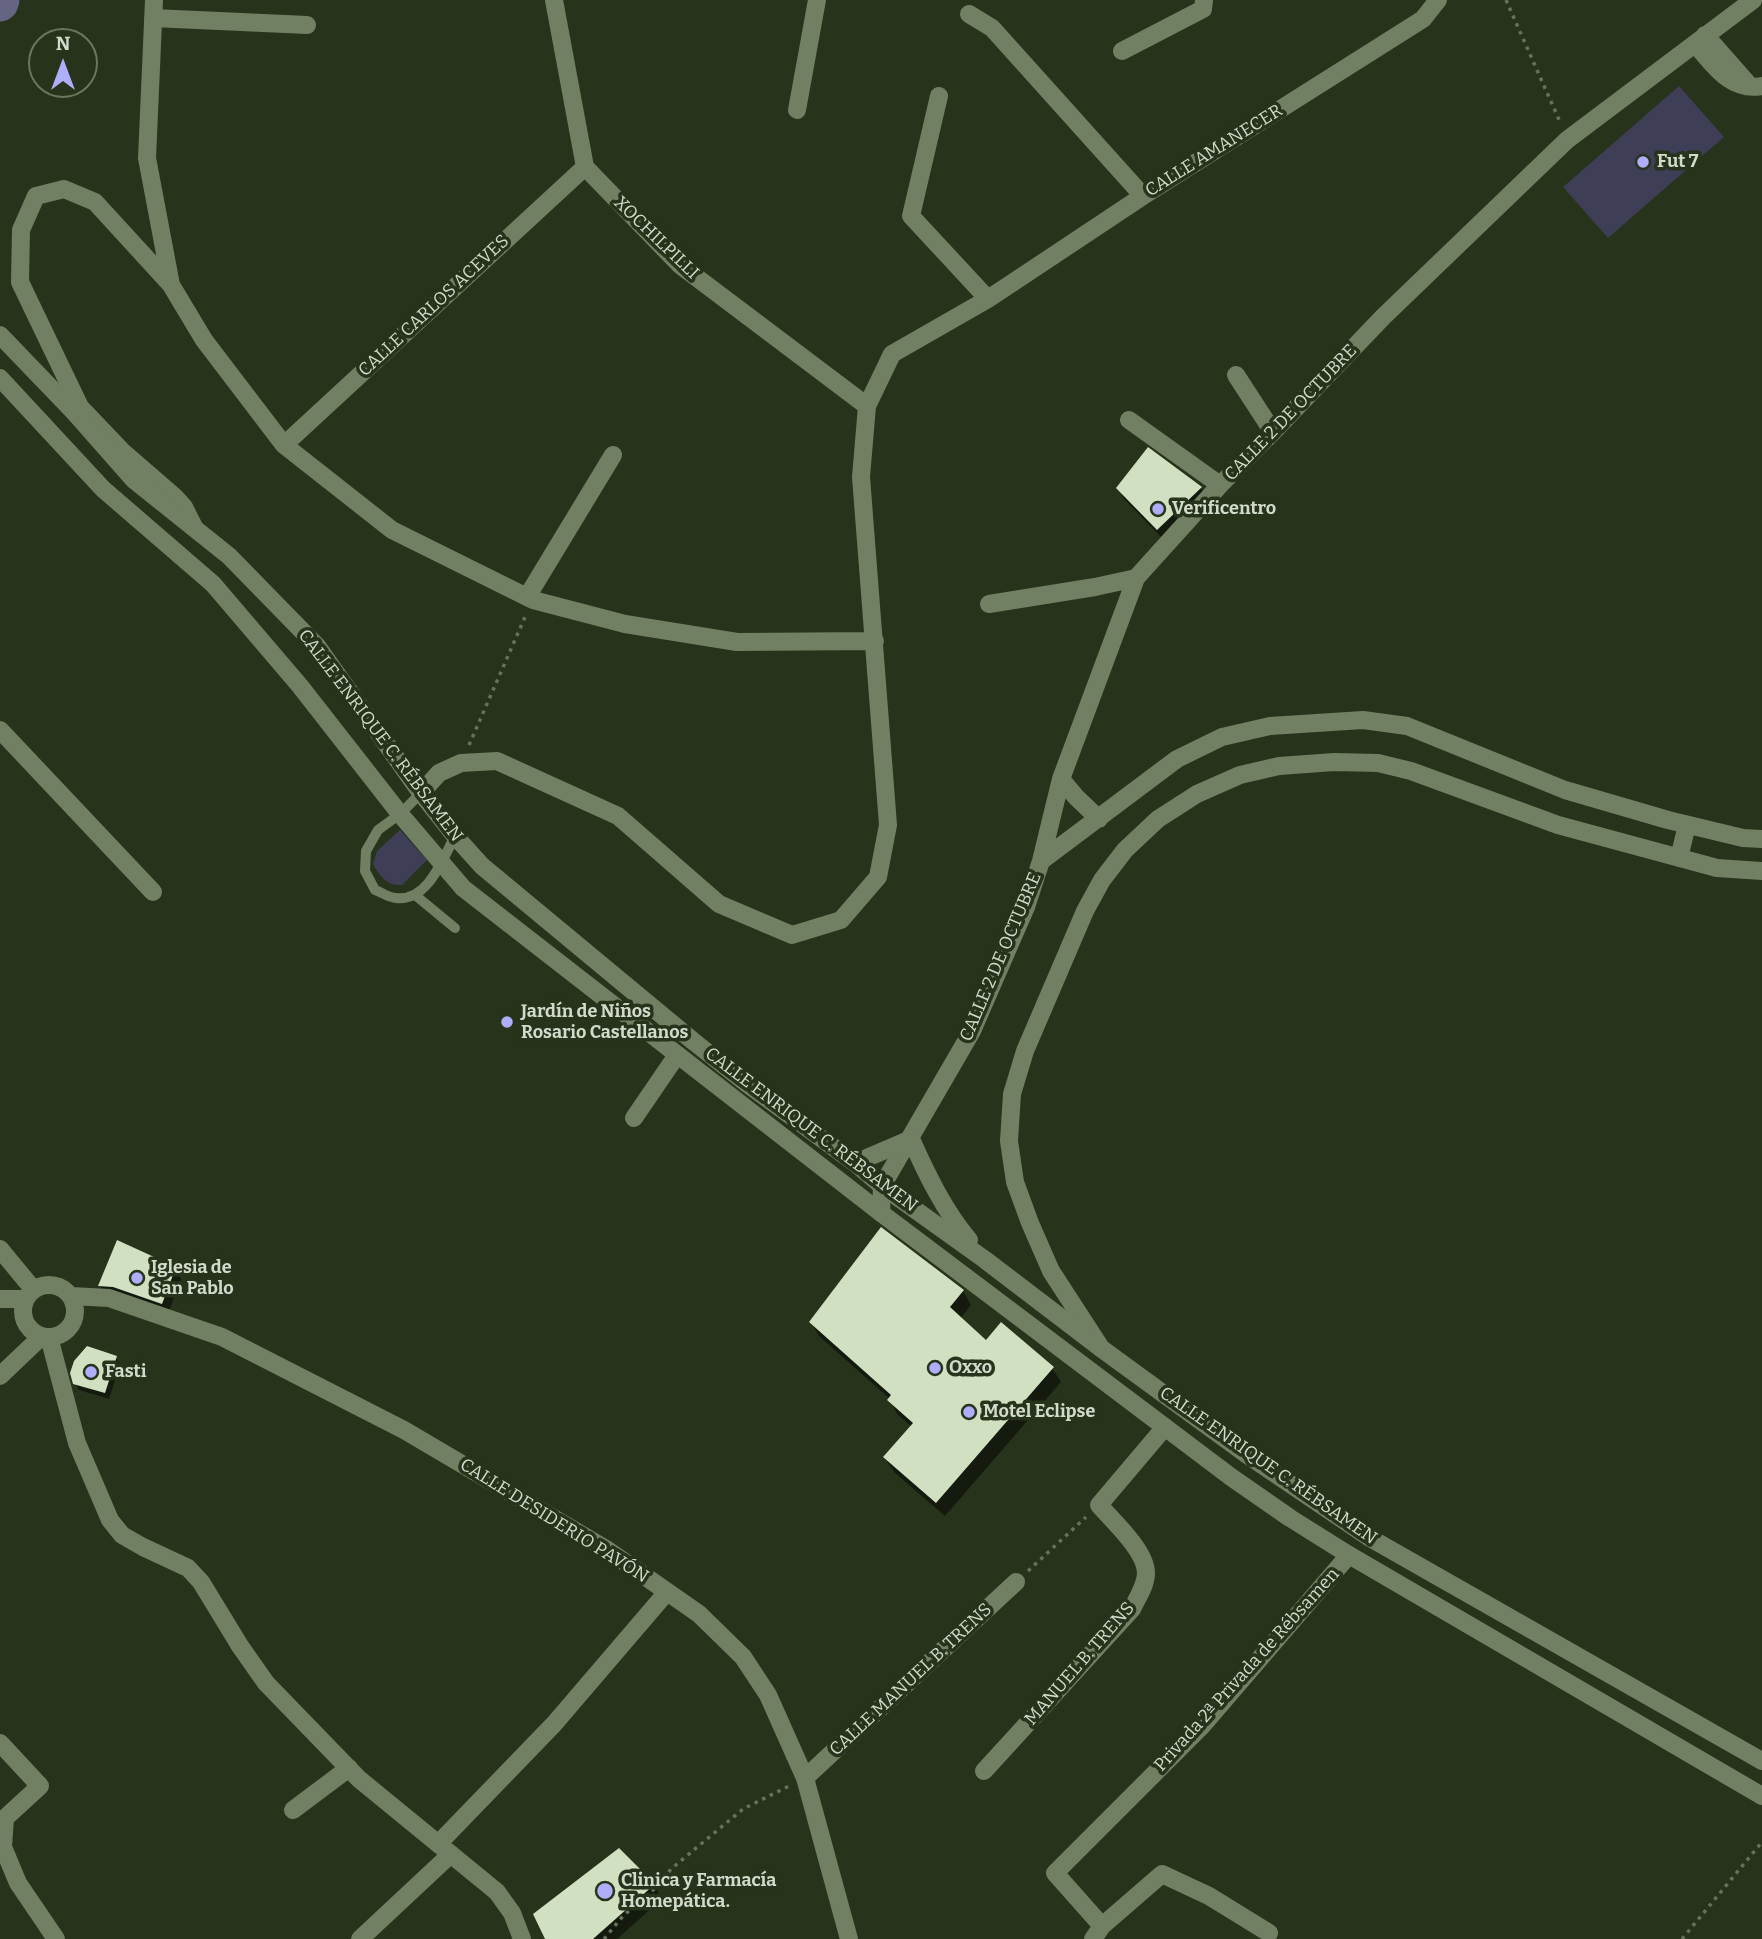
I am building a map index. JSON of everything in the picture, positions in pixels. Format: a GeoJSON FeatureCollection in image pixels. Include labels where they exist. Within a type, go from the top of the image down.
{"type":"FeatureCollection","features":[{"type":"Feature","properties":{"kind":"street"},"geometry":{"type":"LineString","coordinates":[[154,0],[147,158],[171,285]]}},
{"type":"Feature","properties":{"kind":"street"},"geometry":{"type":"LineString","coordinates":[[554,0],[584,167]]}},
{"type":"Feature","properties":{"kind":"street"},"geometry":{"type":"LineString","coordinates":[[797,110],[817,0]]}},
{"type":"Feature","properties":{"kind":"street"},"geometry":{"type":"LineString","coordinates":[[1122,51],[1203,9],[1204,0]]}},
{"type":"Feature","properties":{"kind":"street","name":"CALLE AMANECER"},"geometry":{"type":"LineString","coordinates":[[461,763],[497,761],[618,816],[719,904],[792,935],[841,920],[878,877],[888,825],[861,477],[867,406],[892,354],[988,299],[1143,196],[1423,19],[1438,0]]}},
{"type":"Feature","properties":{"kind":"street","name":"CALLE 2 DE OCTUBRE"},"geometry":{"type":"LineString","coordinates":[[881,1213],[882,1186],[972,1031],[1026,907],[1061,779],[1136,578],[1220,485],[1383,317],[1567,140],[1753,0]]}},
{"type":"Feature","properties":{"kind":"street"},"geometry":{"type":"LineString","coordinates":[[969,15],[992,27],[1143,196]]}},
{"type":"Feature","properties":{"kind":"street"},"geometry":{"type":"LineString","coordinates":[[153,19],[307,25]]}},
{"type":"Feature","properties":{"kind":"street"},"geometry":{"type":"LineString","coordinates":[[1700,39],[1757,87]]}},
{"type":"Feature","properties":{"kind":"street"},"geometry":{"type":"LineString","coordinates":[[939,96],[911,216],[988,299]]}},
{"type":"Feature","properties":{"kind":"street","name":"XOCHILPILLI"},"geometry":{"type":"LineString","coordinates":[[584,167],[680,265],[867,406]]}},
{"type":"Feature","properties":{"kind":"street","name":"CALLE CARLOS ACEVES"},"geometry":{"type":"LineString","coordinates":[[284,445],[584,167]]}},
{"type":"Feature","properties":{"kind":"street"},"geometry":{"type":"LineString","coordinates":[[77,410],[20,282],[21,230],[36,196],[64,189],[95,202],[171,285],[204,340],[284,445],[392,530],[530,599],[625,624],[737,642],[875,641]]}},
{"type":"Feature","properties":{"kind":"street","name":"CALLE ENRIQUE C. RÉBSAMEN"},"geometry":{"type":"LineString","coordinates":[[0,335],[77,410],[134,480],[229,555],[317,646],[421,793],[454,836],[482,866],[693,1041],[882,1186],[1102,1349],[1246,1454],[1370,1538],[1762,1761]]}},
{"type":"Feature","properties":{"kind":"street"},"geometry":{"type":"LineString","coordinates":[[1236,375],[1273,432]]}},
{"type":"Feature","properties":{"kind":"street","name":"CALLE ENRIQUE C. RÉBSAMEN"},"geometry":{"type":"LineString","coordinates":[[0,378],[103,489],[213,584],[300,686],[400,814],[463,888],[881,1213],[1231,1478],[1349,1555],[1762,1796]]}},
{"type":"Feature","properties":{"kind":"street"},"geometry":{"type":"LineString","coordinates":[[1129,420],[1220,485]]}},
{"type":"Feature","properties":{"kind":"street"},"geometry":{"type":"LineString","coordinates":[[530,599],[613,454]]}},
{"type":"Feature","properties":{"kind":"street"},"geometry":{"type":"LineString","coordinates":[[989,604],[1136,578]]}},
{"type":"Feature","properties":{"kind":"street"},"geometry":{"type":"LineString","coordinates":[[1041,860],[1178,758],[1222,737],[1270,726],[1363,720],[1407,726],[1565,790],[1687,825],[1743,838],[1762,839]]}},
{"type":"Feature","properties":{"kind":"street"},"geometry":{"type":"LineString","coordinates":[[0,730],[153,892]]}},
{"type":"Feature","properties":{"kind":"street"},"geometry":{"type":"LineString","coordinates":[[1102,1349],[1051,1271],[1015,1182],[1009,1141],[1012,1094],[1025,1051],[1085,911],[1102,880],[1125,850],[1158,819],[1197,794],[1240,775],[1279,766],[1334,762],[1378,763],[1410,771],[1558,825],[1717,867],[1762,871]]}},
{"type":"Feature","properties":{"kind":"street"},"geometry":{"type":"LineString","coordinates":[[421,793],[439,773],[461,763]]}},
{"type":"Feature","properties":{"kind":"street"},"geometry":{"type":"LineString","coordinates":[[1061,779],[1099,819]]}},
{"type":"Feature","properties":{"kind":"street"},"geometry":{"type":"LineString","coordinates":[[1679,858],[1687,825]]}},
{"type":"Feature","properties":{"kind":"street"},"geometry":{"type":"LineString","coordinates":[[634,1118],[677,1055]]}},
{"type":"Feature","properties":{"kind":"street"},"geometry":{"type":"LineString","coordinates":[[855,1163],[911,1139],[930,1181],[954,1223],[984,1259]]}},
{"type":"Feature","properties":{"kind":"street"},"geometry":{"type":"LineString","coordinates":[[0,1249],[29,1294]]}},
{"type":"Feature","properties":{"kind":"street"},"geometry":{"type":"LineString","coordinates":[[0,1298],[29,1294],[47,1284],[60,1287],[71,1296],[75,1310],[72,1323],[62,1333],[46,1337],[0,1376]]}},
{"type":"Feature","properties":{"kind":"street"},"geometry":{"type":"LineString","coordinates":[[29,1294],[22,1312],[26,1325],[36,1334],[46,1337]]}},
{"type":"Feature","properties":{"kind":"street","name":"CALLE DESIDERIO PAVÓN"},"geometry":{"type":"LineString","coordinates":[[71,1296],[109,1298],[222,1337],[404,1430],[606,1549],[699,1614],[743,1657],[768,1695],[805,1779],[849,1939]]}},
{"type":"Feature","properties":{"kind":"street"},"geometry":{"type":"LineString","coordinates":[[46,1337],[77,1443],[110,1520],[122,1535],[188,1568],[201,1582],[266,1683],[349,1768],[497,1892],[512,1913],[522,1939]]}},
{"type":"Feature","properties":{"kind":"street"},"geometry":{"type":"LineString","coordinates":[[1099,1505],[1166,1427]]}},
{"type":"Feature","properties":{"kind":"street","name":"MANUEL B. TRENS"},"geometry":{"type":"LineString","coordinates":[[984,1771],[1132,1609],[1144,1586],[1146,1572],[1142,1559],[1099,1505]]}},
{"type":"Feature","properties":{"kind":"street","name":"Privada 2ª Privada de Rébsamen"},"geometry":{"type":"LineString","coordinates":[[1098,1933],[1055,1873],[1202,1726],[1349,1555]]}},
{"type":"Feature","properties":{"kind":"street","name":"CALLE MANUEL B. TRENS"},"geometry":{"type":"LineString","coordinates":[[805,1779],[1016,1583]]}},
{"type":"Feature","properties":{"kind":"street"},"geometry":{"type":"LineString","coordinates":[[360,1939],[445,1849],[667,1592]]}},
{"type":"Feature","properties":{"kind":"street"},"geometry":{"type":"LineString","coordinates":[[0,1743],[40,1786],[5,1818],[3,1847],[18,1883],[56,1939]]}},
{"type":"Feature","properties":{"kind":"street"},"geometry":{"type":"LineString","coordinates":[[293,1810],[349,1768]]}},
{"type":"Feature","properties":{"kind":"street"},"geometry":{"type":"LineString","coordinates":[[1098,1933],[1162,1874],[1209,1896],[1269,1933]]}},
{"type":"Feature","properties":{"kind":"lane"},"geometry":{"type":"LineString","coordinates":[[421,793],[400,814],[378,830],[366,852],[365,871],[375,890],[396,898],[415,895],[429,884],[454,836]]}},
{"type":"Feature","properties":{"kind":"lane"},"geometry":{"type":"LineString","coordinates":[[415,895],[455,928]]}},
{"type":"Feature","properties":{"kind":"path"},"geometry":{"type":"LineString","coordinates":[[1506,0],[1567,140]]}},
{"type":"Feature","properties":{"kind":"path"},"geometry":{"type":"LineString","coordinates":[[461,763],[530,599]]}},
{"type":"Feature","properties":{"kind":"path"},"geometry":{"type":"LineString","coordinates":[[1016,1583],[1099,1505]]}},
{"type":"Feature","properties":{"kind":"path"},"geometry":{"type":"LineString","coordinates":[[604,1939],[623,1916],[660,1884],[671,1869],[743,1809],[805,1779]]}},
{"type":"Feature","properties":{"kind":"path"},"geometry":{"type":"LineString","coordinates":[[1682,1939],[1762,1842]]}},
{"type":"Feature","properties":{"kind":"shaded area","name":"Fut 7"},"geometry":{"type":"Polygon","coordinates":[[[1679,86],[1724,137],[1608,238],[1563,187],[1679,86]]]}},
{"type":"Feature","properties":{"kind":"shaded area"},"geometry":{"type":"Polygon","coordinates":[[[400,830],[427,860],[402,885],[384,880],[373,864],[377,851],[400,830]]]}},
{"type":"Feature","properties":{"kind":"building","name":"Verificentro"},"geometry":{"type":"Polygon","coordinates":[[[1148,447],[1202,487],[1157,530],[1116,488],[1148,447]]]}},
{"type":"Feature","properties":{"kind":"building"},"geometry":{"type":"Polygon","coordinates":[[[881,1227],[964,1290],[950,1307],[986,1340],[1001,1322],[1054,1367],[936,1503],[883,1457],[913,1423],[887,1400],[891,1395],[809,1322],[881,1227]]]}},
{"type":"Feature","properties":{"kind":"building","name":"Iglesia de San Pablo"},"geometry":{"type":"Polygon","coordinates":[[[117,1240],[176,1267],[162,1304],[113,1287],[98,1286],[117,1240]]]}},
{"type":"Feature","properties":{"kind":"building","name":"Fasti"},"geometry":{"type":"Polygon","coordinates":[[[87,1346],[117,1356],[105,1393],[73,1384],[70,1373],[74,1361],[87,1346]]]}},
{"type":"Feature","properties":{"kind":"building","name":"Clinica y Farmacía Homepática."},"geometry":{"type":"Polygon","coordinates":[[[619,1848],[655,1884],[593,1939],[545,1939],[533,1914],[619,1848]]]}},
{"type":"Feature","properties":{"kind":"place","name":"Fut 7"},"geometry":{"type":"Point","coordinates":[1643,162]}},
{"type":"Feature","properties":{"kind":"place","name":"Verificentro"},"geometry":{"type":"Point","coordinates":[1158,509]}},
{"type":"Feature","properties":{"kind":"place","name":"Jardín de Niños Rosario Castellanos"},"geometry":{"type":"Point","coordinates":[507,1022]}},
{"type":"Feature","properties":{"kind":"place","name":"Iglesia de San Pablo"},"geometry":{"type":"Point","coordinates":[137,1278]}},
{"type":"Feature","properties":{"kind":"place","name":"Oxxo"},"geometry":{"type":"Point","coordinates":[935,1368]}},
{"type":"Feature","properties":{"kind":"place","name":"Fasti"},"geometry":{"type":"Point","coordinates":[91,1372]}},
{"type":"Feature","properties":{"kind":"place","name":"Motel Eclipse"},"geometry":{"type":"Point","coordinates":[969,1412]}},
{"type":"Feature","properties":{"kind":"place","name":"Clinica y Farmacía Homepática."},"geometry":{"type":"Point","coordinates":[605,1891]}}]}
